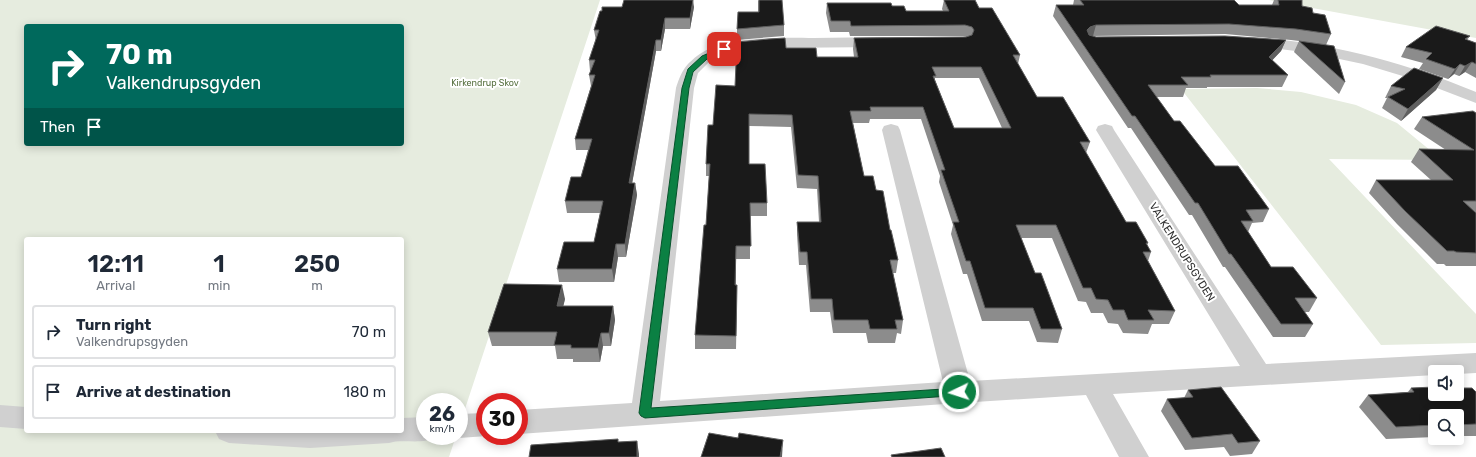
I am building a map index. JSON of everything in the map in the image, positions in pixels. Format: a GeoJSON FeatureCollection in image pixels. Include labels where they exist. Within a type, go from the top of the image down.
{"type":"FeatureCollection","features":[{"type":"Feature","properties":{"kind":"street"},"geometry":{"type":"LineString","coordinates":[[645,413],[685,88],[690,71],[704,58],[724,49],[746,45],[769,43],[901,42]]}},
{"type":"Feature","properties":{"kind":"street"},"geometry":{"type":"LineString","coordinates":[[1240,42],[1295,46],[1340,53],[1414,73],[1476,98]]}},
{"type":"Feature","properties":{"kind":"street"},"geometry":{"type":"LineString","coordinates":[[891,130],[959,392]]}},
{"type":"Feature","properties":{"kind":"street","name":"VALKENDRUPSGYDEN"},"geometry":{"type":"LineString","coordinates":[[1105,130],[1259,375]]}},
{"type":"Feature","properties":{"kind":"street"},"geometry":{"type":"LineString","coordinates":[[528,421],[959,392],[1476,363]]}},
{"type":"Feature","properties":{"kind":"street"},"geometry":{"type":"LineString","coordinates":[[1094,385],[1134,457]]}},
{"type":"Feature","properties":{"kind":"street"},"geometry":{"type":"LineString","coordinates":[[0,416],[24,418]]}},
{"type":"Feature","properties":{"kind":"street"},"geometry":{"type":"LineString","coordinates":[[404,430],[416,429]]}},
{"type":"Feature","properties":{"kind":"street"},"geometry":{"type":"LineString","coordinates":[[261,433],[310,436],[357,433]]}},
{"type":"Feature","properties":{"kind":"green space","name":"Kirkendrup Skov"},"geometry":{"type":"Polygon","coordinates":[[[0,0],[600,0],[468,400],[468,393],[416,393],[416,445],[453,445],[449,457],[0,457],[0,0]]]}},
{"type":"Feature","properties":{"kind":"green space"},"geometry":{"type":"Polygon","coordinates":[[[1269,0],[1476,0],[1476,38],[1269,0]]]}},
{"type":"Feature","properties":{"kind":"green space"},"geometry":{"type":"Polygon","coordinates":[[[1257,88],[1301,92],[1356,105],[1397,123],[1442,160],[1329,159],[1476,314],[1476,343],[1381,345],[1181,89],[1257,88]]]}},
{"type":"Feature","properties":{"kind":"building"},"geometry":{"type":"Polygon","coordinates":[[[624,0],[693,0],[690,18],[665,18],[661,40],[656,40],[629,183],[635,183],[625,244],[616,244],[612,269],[557,269],[564,242],[594,242],[603,201],[565,201],[571,177],[581,177],[592,139],[575,139],[595,75],[589,75],[595,60],[589,60],[599,30],[594,30],[600,11],[602,11],[602,7],[622,7],[624,0]]]}},
{"type":"Feature","properties":{"kind":"building"},"geometry":{"type":"Polygon","coordinates":[[[759,0],[782,0],[784,25],[737,29],[738,12],[759,12],[759,0]]]}},
{"type":"Feature","properties":{"kind":"building"},"geometry":{"type":"Polygon","coordinates":[[[944,0],[975,0],[979,8],[992,8],[1020,55],[1013,55],[1037,97],[1063,97],[1090,142],[1080,142],[1126,222],[1136,222],[1148,243],[1146,243],[1151,252],[1143,252],[1175,311],[1148,310],[1154,320],[1128,320],[1124,310],[1113,310],[1108,300],[1096,299],[1091,288],[1083,288],[1056,225],[1016,225],[1035,273],[1041,273],[1062,329],[1041,329],[1033,308],[985,308],[970,261],[966,261],[953,222],[959,222],[941,170],[945,170],[923,107],[870,107],[871,111],[850,111],[864,176],[873,176],[876,190],[883,191],[890,230],[898,260],[890,260],[903,320],[895,320],[897,329],[870,329],[868,320],[834,320],[832,299],[811,299],[807,252],[800,252],[797,222],[821,222],[818,176],[798,175],[792,115],[749,114],[749,164],[765,164],[767,203],[750,203],[751,246],[736,246],[736,336],[695,335],[704,225],[706,225],[710,164],[706,164],[708,125],[713,125],[716,85],[735,86],[737,42],[785,38],[786,48],[816,48],[817,57],[858,57],[854,38],[966,37],[972,35],[974,30],[972,27],[965,25],[851,26],[850,21],[831,21],[827,3],[891,3],[892,6],[904,6],[906,11],[949,11],[944,0]],[[932,67],[936,76],[933,76],[954,128],[1011,128],[981,67],[932,67]]]}},
{"type":"Feature","properties":{"kind":"building"},"geometry":{"type":"Polygon","coordinates":[[[1080,0],[1234,0],[1239,5],[1279,5],[1278,0],[1302,0],[1302,6],[1312,8],[1313,13],[1325,15],[1331,34],[1296,29],[1229,24],[1096,25],[1087,30],[1089,35],[1096,37],[1225,36],[1286,40],[1269,57],[1288,75],[1210,75],[1211,77],[1181,77],[1188,85],[1148,85],[1174,121],[1180,121],[1215,166],[1238,166],[1269,209],[1246,210],[1253,221],[1241,221],[1271,267],[1293,267],[1317,298],[1295,298],[1313,324],[1281,324],[1231,254],[1229,254],[1198,203],[1195,203],[1135,116],[1132,116],[1056,5],[1084,5],[1080,0]]]}},
{"type":"Feature","properties":{"kind":"building"},"geometry":{"type":"Polygon","coordinates":[[[1436,26],[1470,36],[1465,39],[1476,43],[1476,64],[1472,62],[1465,66],[1460,64],[1455,69],[1426,59],[1432,53],[1406,47],[1436,26]]]}},
{"type":"Feature","properties":{"kind":"building"},"geometry":{"type":"Polygon","coordinates":[[[1299,41],[1334,46],[1345,82],[1299,41]]]}},
{"type":"Feature","properties":{"kind":"building"},"geometry":{"type":"Polygon","coordinates":[[[1414,68],[1443,78],[1408,109],[1388,97],[1405,89],[1391,86],[1414,68]]]}},
{"type":"Feature","properties":{"kind":"building"},"geometry":{"type":"Polygon","coordinates":[[[1473,111],[1476,113],[1476,201],[1463,201],[1476,213],[1476,253],[1447,251],[1405,211],[1376,180],[1453,180],[1419,149],[1474,150],[1422,117],[1473,111]]]}},
{"type":"Feature","properties":{"kind":"building"},"geometry":{"type":"Polygon","coordinates":[[[504,284],[562,285],[557,306],[613,306],[609,333],[601,333],[598,348],[571,348],[571,345],[554,345],[557,332],[488,332],[504,284]]]}},
{"type":"Feature","properties":{"kind":"building"},"geometry":{"type":"Polygon","coordinates":[[[1221,387],[1260,441],[1238,443],[1232,434],[1192,438],[1167,399],[1193,397],[1188,390],[1221,387]]]}},
{"type":"Feature","properties":{"kind":"building"},"geometry":{"type":"Polygon","coordinates":[[[1428,387],[1428,401],[1464,401],[1464,388],[1472,388],[1476,392],[1476,424],[1464,425],[1464,409],[1428,409],[1428,425],[1396,427],[1368,395],[1414,392],[1411,388],[1428,387]]]}},
{"type":"Feature","properties":{"kind":"building"},"geometry":{"type":"Polygon","coordinates":[[[709,433],[738,438],[739,433],[783,440],[780,457],[701,457],[709,433]]]}},
{"type":"Feature","properties":{"kind":"building"},"geometry":{"type":"Polygon","coordinates":[[[618,439],[618,442],[637,441],[637,457],[529,457],[531,445],[618,439]]]}},
{"type":"Feature","properties":{"kind":"building"},"geometry":{"type":"Polygon","coordinates":[[[941,448],[945,457],[892,457],[891,455],[941,448]]]}},
{"type":"Feature","properties":{"kind":"route"},"geometry":{"type":"LineString","coordinates":[[724,49],[704,58],[690,71],[685,88],[645,413],[959,392]]}}]}
